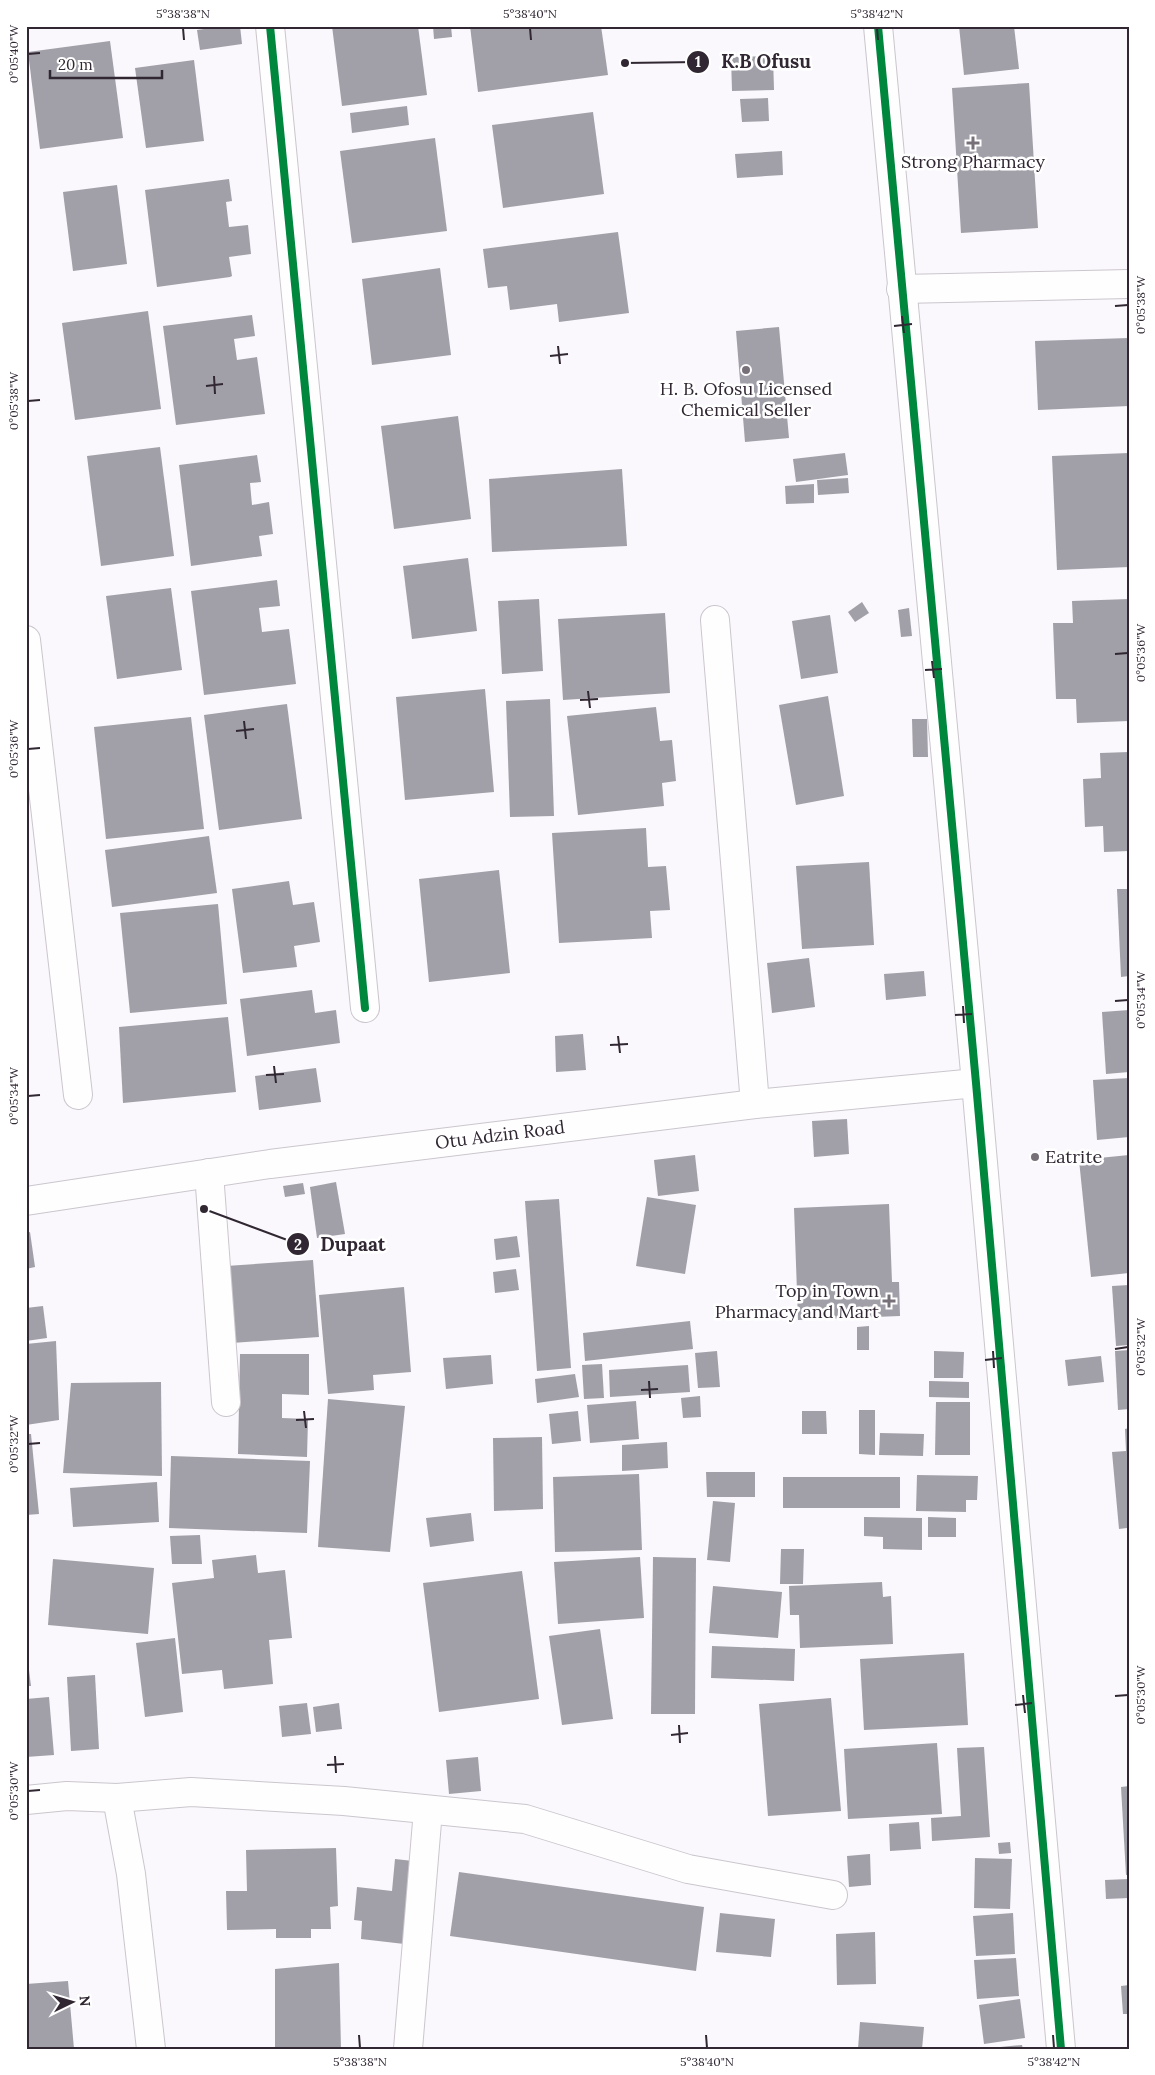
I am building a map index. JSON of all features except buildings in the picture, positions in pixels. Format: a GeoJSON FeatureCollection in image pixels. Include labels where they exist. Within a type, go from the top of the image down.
{"type":"FeatureCollection","features":[{"type":"Feature","properties":{"kind":"street"},"geometry":{"type":"LineString","coordinates":[[270,26],[365,1008]]}},
{"type":"Feature","properties":{"kind":"street"},"geometry":{"type":"LineString","coordinates":[[878,26],[976,1083],[1061,2049]]}},
{"type":"Feature","properties":{"kind":"street"},"geometry":{"type":"LineString","coordinates":[[901,289],[1129,284]]}},
{"type":"Feature","properties":{"kind":"street"},"geometry":{"type":"LineString","coordinates":[[715,620],[755,1104]]}},
{"type":"Feature","properties":{"kind":"street"},"geometry":{"type":"LineString","coordinates":[[26,640],[78,1095]]}},
{"type":"Feature","properties":{"kind":"street","name":"Otu Adzin Road"},"geometry":{"type":"LineString","coordinates":[[26,1201],[270,1164],[755,1104],[976,1083]]}},
{"type":"Feature","properties":{"kind":"street"},"geometry":{"type":"LineString","coordinates":[[209,1173],[226,1402]]}},
{"type":"Feature","properties":{"kind":"street"},"geometry":{"type":"LineString","coordinates":[[26,1800],[67,1796],[117,1798],[190,1792],[344,1802],[525,1819],[688,1869],[832,1895]]}},
{"type":"Feature","properties":{"kind":"street"},"geometry":{"type":"LineString","coordinates":[[117,1798],[131,1874],[151,2049]]}},
{"type":"Feature","properties":{"kind":"street"},"geometry":{"type":"LineString","coordinates":[[408,2049],[428,1810]]}},
{"type":"Feature","properties":{"kind":"cycle path"},"geometry":{"type":"LineString","coordinates":[[270,26],[365,1008]]}},
{"type":"Feature","properties":{"kind":"cycle path"},"geometry":{"type":"LineString","coordinates":[[878,26],[976,1083],[1061,2049]]}},
{"type":"Feature","properties":{"kind":"place","name":"K.B Ofusu"},"geometry":{"type":"Point","coordinates":[625,63]}},
{"type":"Feature","properties":{"kind":"place","name":"Strong Pharmacy"},"geometry":{"type":"Point","coordinates":[973,143]}},
{"type":"Feature","properties":{"kind":"place","name":"H. B. Ofosu Licensed Chemical Seller"},"geometry":{"type":"Point","coordinates":[746,370]}},
{"type":"Feature","properties":{"kind":"place","name":"Eatrite"},"geometry":{"type":"Point","coordinates":[1035,1157]}},
{"type":"Feature","properties":{"kind":"place","name":"Dupaat"},"geometry":{"type":"Point","coordinates":[204,1209]}},
{"type":"Feature","properties":{"kind":"place","name":"Top in Town Pharmacy and Mart"},"geometry":{"type":"Point","coordinates":[889,1301]}}]}
